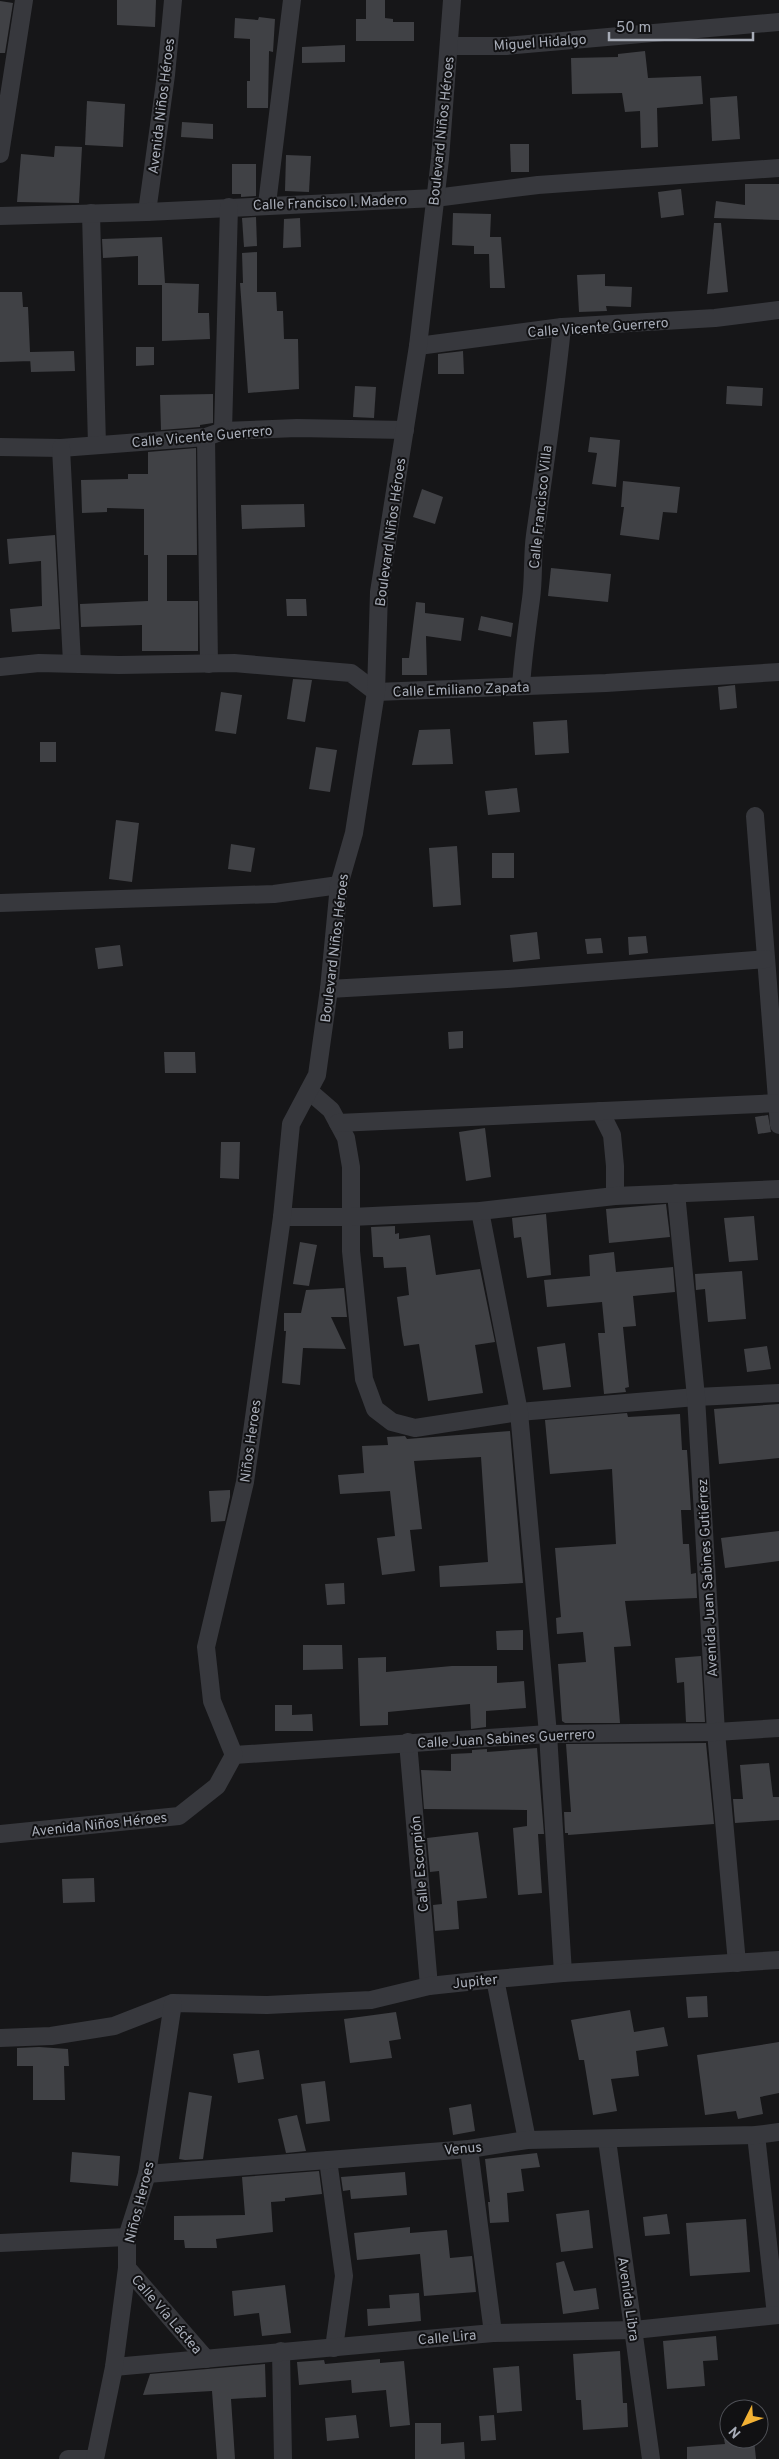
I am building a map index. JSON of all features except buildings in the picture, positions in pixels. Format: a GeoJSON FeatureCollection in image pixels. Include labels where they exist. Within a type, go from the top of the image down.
{"type":"FeatureCollection","features":[{"type":"Feature","properties":{"kind":"street"},"geometry":{"type":"LineString","coordinates":[[0,154],[24,0]]}},
{"type":"Feature","properties":{"kind":"street","name":"Avenida Niños Héroes"},"geometry":{"type":"LineString","coordinates":[[147,212],[166,75],[173,0]]}},
{"type":"Feature","properties":{"kind":"street"},"geometry":{"type":"LineString","coordinates":[[267,204],[292,0]]}},
{"type":"Feature","properties":{"kind":"street","name":"Boulevard Niños Héroes"},"geometry":{"type":"LineString","coordinates":[[309,1091],[318,1075],[340,884],[354,833],[376,692],[379,592],[418,346],[450,46],[452,0]]}},
{"type":"Feature","properties":{"kind":"street","name":"Miguel Hidalgo"},"geometry":{"type":"LineString","coordinates":[[450,46],[506,46],[779,22]]}},
{"type":"Feature","properties":{"kind":"street","name":"Calle Francisco I. Madero"},"geometry":{"type":"LineString","coordinates":[[0,216],[147,212],[267,204],[338,204],[435,198],[538,185],[779,168]]}},
{"type":"Feature","properties":{"kind":"street"},"geometry":{"type":"LineString","coordinates":[[209,664],[215,434],[229,207]]}},
{"type":"Feature","properties":{"kind":"street"},"geometry":{"type":"LineString","coordinates":[[91,213],[96,445]]}},
{"type":"Feature","properties":{"kind":"street","name":"Calle Vicente Guerrero"},"geometry":{"type":"LineString","coordinates":[[418,346],[562,327],[715,318],[779,310]]}},
{"type":"Feature","properties":{"kind":"street","name":"Calle Francisco Villa"},"geometry":{"type":"LineString","coordinates":[[521,686],[524,640],[532,598],[535,537],[562,327]]}},
{"type":"Feature","properties":{"kind":"street","name":"Calle Vicente Guerrero"},"geometry":{"type":"LineString","coordinates":[[0,447],[61,448],[297,428],[405,430]]}},
{"type":"Feature","properties":{"kind":"street"},"geometry":{"type":"LineString","coordinates":[[61,448],[72,664]]}},
{"type":"Feature","properties":{"kind":"street","name":"Calle Emiliano Zapata"},"geometry":{"type":"LineString","coordinates":[[0,666],[234,663],[350,673],[376,692],[779,672]]}},
{"type":"Feature","properties":{"kind":"street"},"geometry":{"type":"LineString","coordinates":[[755,816],[779,1124]]}},
{"type":"Feature","properties":{"kind":"street"},"geometry":{"type":"LineString","coordinates":[[0,903],[274,894],[340,884]]}},
{"type":"Feature","properties":{"kind":"street"},"geometry":{"type":"LineString","coordinates":[[329,990],[507,979],[766,959]]}},
{"type":"Feature","properties":{"kind":"street"},"geometry":{"type":"LineString","coordinates":[[309,1091],[330,1110],[346,1138],[352,1167],[352,1251],[364,1379],[375,1409],[392,1422],[415,1428],[519,1412],[696,1397],[779,1393]]}},
{"type":"Feature","properties":{"kind":"street","name":"Niños Heroes"},"geometry":{"type":"LineString","coordinates":[[234,1755],[212,1701],[206,1647],[246,1482],[282,1217],[291,1124],[309,1091]]}},
{"type":"Feature","properties":{"kind":"street"},"geometry":{"type":"LineString","coordinates":[[338,1123],[778,1103]]}},
{"type":"Feature","properties":{"kind":"street"},"geometry":{"type":"LineString","coordinates":[[600,1111],[612,1135],[615,1196]]}},
{"type":"Feature","properties":{"kind":"street"},"geometry":{"type":"LineString","coordinates":[[282,1217],[351,1217],[480,1211],[615,1196],[779,1188]]}},
{"type":"Feature","properties":{"kind":"street","name":"Avenida Juan Sabines Gutiérrez"},"geometry":{"type":"LineString","coordinates":[[676,1193],[696,1397],[716,1732],[737,1963]]}},
{"type":"Feature","properties":{"kind":"street"},"geometry":{"type":"LineString","coordinates":[[480,1211],[519,1412],[548,1734],[564,1973]]}},
{"type":"Feature","properties":{"kind":"street","name":"Calle Juan Sabines Guerrero"},"geometry":{"type":"LineString","coordinates":[[234,1755],[548,1734],[716,1732],[779,1728]]}},
{"type":"Feature","properties":{"kind":"street","name":"Calle Escorpión"},"geometry":{"type":"LineString","coordinates":[[408,1742],[429,1986]]}},
{"type":"Feature","properties":{"kind":"street","name":"Avenida Niños Héroes"},"geometry":{"type":"LineString","coordinates":[[0,1834],[179,1816],[217,1786],[234,1755]]}},
{"type":"Feature","properties":{"kind":"street","name":"Jupiter"},"geometry":{"type":"LineString","coordinates":[[173,2003],[267,2005],[362,2000],[429,1986],[495,1979],[779,1960]]}},
{"type":"Feature","properties":{"kind":"street"},"geometry":{"type":"LineString","coordinates":[[495,1979],[527,2140]]}},
{"type":"Feature","properties":{"kind":"street"},"geometry":{"type":"LineString","coordinates":[[0,2038],[52,2036],[114,2026],[173,2003]]}},
{"type":"Feature","properties":{"kind":"street","name":"Niños Heroes"},"geometry":{"type":"LineString","coordinates":[[95,2459],[114,2367],[127,2268],[127,2237],[147,2174],[173,2003]]}},
{"type":"Feature","properties":{"kind":"street","name":"Venus"},"geometry":{"type":"LineString","coordinates":[[147,2174],[469,2149],[527,2140],[607,2140],[756,2135],[779,2132]]}},
{"type":"Feature","properties":{"kind":"street"},"geometry":{"type":"LineString","coordinates":[[756,2135],[777,2315]]}},
{"type":"Feature","properties":{"kind":"street","name":"Avenida Libra"},"geometry":{"type":"LineString","coordinates":[[607,2140],[651,2459]]}},
{"type":"Feature","properties":{"kind":"street"},"geometry":{"type":"LineString","coordinates":[[469,2149],[493,2333]]}},
{"type":"Feature","properties":{"kind":"street"},"geometry":{"type":"LineString","coordinates":[[328,2160],[344,2276],[334,2348]]}},
{"type":"Feature","properties":{"kind":"street"},"geometry":{"type":"LineString","coordinates":[[0,2243],[127,2237]]}},
{"type":"Feature","properties":{"kind":"street","name":"Calle Vía Láctea"},"geometry":{"type":"LineString","coordinates":[[127,2268],[206,2359]]}},
{"type":"Feature","properties":{"kind":"street","name":"Calle Lira"},"geometry":{"type":"LineString","coordinates":[[114,2367],[493,2333],[634,2330],[777,2315]]}},
{"type":"Feature","properties":{"kind":"street"},"geometry":{"type":"LineString","coordinates":[[281,2351],[282,2459]]}},
{"type":"Feature","properties":{"kind":"street"},"geometry":{"type":"LineString","coordinates":[[68,2459],[95,2459]]}}]}
